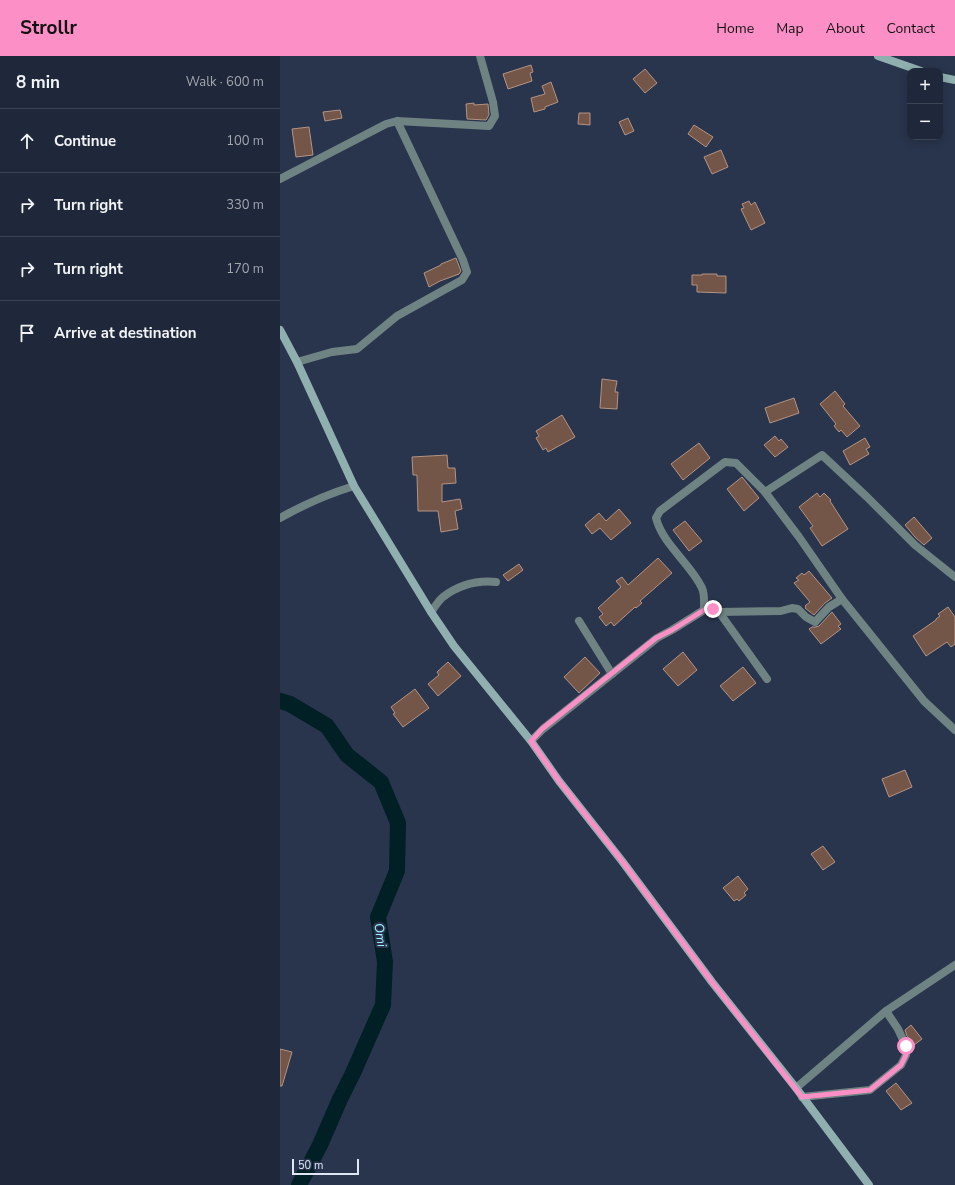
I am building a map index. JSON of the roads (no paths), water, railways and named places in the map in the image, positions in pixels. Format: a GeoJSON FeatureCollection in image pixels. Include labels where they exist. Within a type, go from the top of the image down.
{"type":"FeatureCollection","features":[{"type":"Feature","properties":{"kind":"street"},"geometry":{"type":"LineString","coordinates":[[280,179],[386,124],[397,121],[488,126],[495,116],[494,102],[480,56]]}},
{"type":"Feature","properties":{"kind":"street"},"geometry":{"type":"LineString","coordinates":[[878,56],[913,68]]}},
{"type":"Feature","properties":{"kind":"street"},"geometry":{"type":"LineString","coordinates":[[943,78],[955,80]]}},
{"type":"Feature","properties":{"kind":"street"},"geometry":{"type":"LineString","coordinates":[[296,362],[332,352],[357,349],[397,316],[462,280],[467,272],[463,260],[397,121]]}},
{"type":"Feature","properties":{"kind":"street"},"geometry":{"type":"LineString","coordinates":[[280,330],[354,486],[431,612],[454,646],[531,741],[559,781],[622,861],[712,982],[796,1088],[869,1185]]}},
{"type":"Feature","properties":{"kind":"street"},"geometry":{"type":"LineString","coordinates":[[765,492],[822,455],[915,545],[955,577]]}},
{"type":"Feature","properties":{"kind":"street"},"geometry":{"type":"LineString","coordinates":[[704,610],[702,589],[694,575],[680,559],[658,527],[656,518],[660,511],[726,462],[736,463],[765,492],[842,599],[924,702],[955,730]]}},
{"type":"Feature","properties":{"kind":"street"},"geometry":{"type":"LineString","coordinates":[[280,518],[335,492],[354,486]]}},
{"type":"Feature","properties":{"kind":"street"},"geometry":{"type":"LineString","coordinates":[[431,612],[442,598],[467,584],[486,581],[496,582]]}},
{"type":"Feature","properties":{"kind":"street"},"geometry":{"type":"LineString","coordinates":[[531,741],[542,729],[656,638],[704,610],[713,609],[719,612],[781,611],[792,608],[798,609],[806,617],[815,622],[829,607],[842,599]]}},
{"type":"Feature","properties":{"kind":"street"},"geometry":{"type":"LineString","coordinates":[[719,612],[767,679]]}},
{"type":"Feature","properties":{"kind":"street"},"geometry":{"type":"LineString","coordinates":[[579,621],[612,674]]}},
{"type":"Feature","properties":{"kind":"street"},"geometry":{"type":"LineString","coordinates":[[796,1088],[886,1011],[955,965]]}},
{"type":"Feature","properties":{"kind":"street"},"geometry":{"type":"LineString","coordinates":[[802,1097],[870,1090],[901,1065],[906,1055],[906,1046],[898,1029],[886,1011]]}},
{"type":"Feature","properties":{"kind":"waterway","name":"Omi"},"geometry":{"type":"LineString","coordinates":[[280,701],[290,704],[327,726],[347,755],[381,782],[398,823],[397,871],[378,917],[385,962],[383,1005],[320,1145],[299,1185]]}}]}
